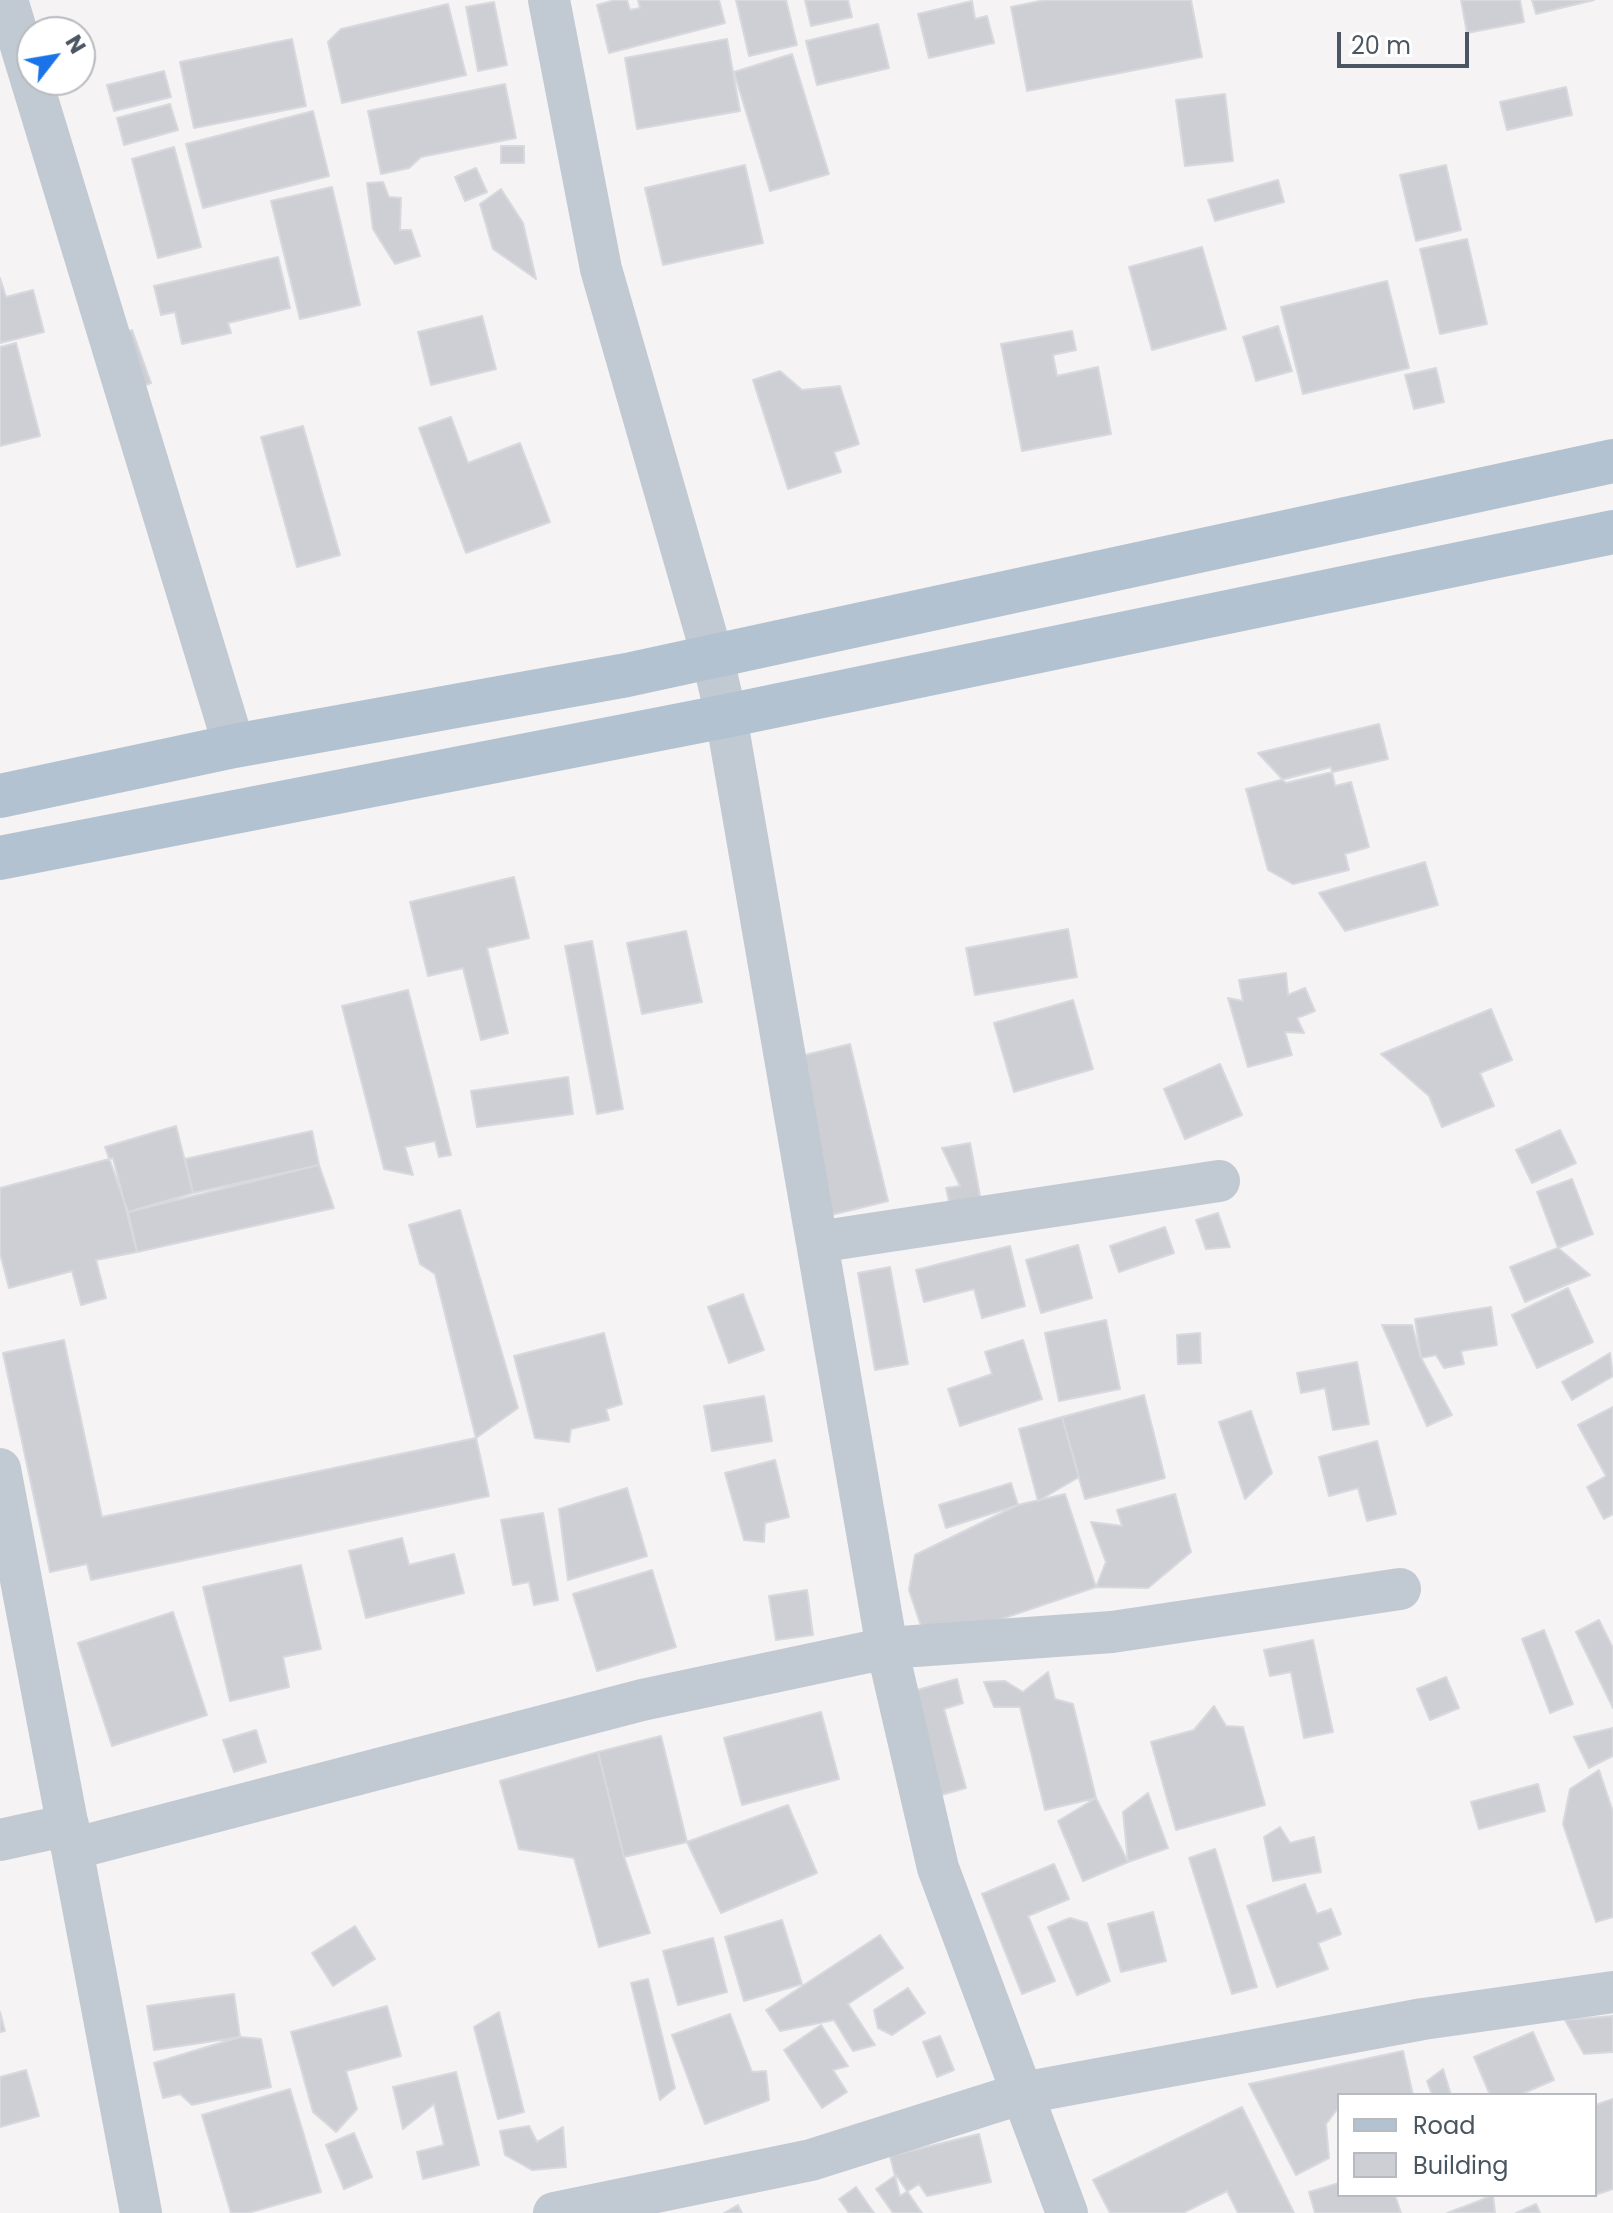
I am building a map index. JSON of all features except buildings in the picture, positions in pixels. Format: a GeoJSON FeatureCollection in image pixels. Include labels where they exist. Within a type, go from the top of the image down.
{"type":"FeatureCollection","features":[{"type":"Feature","properties":{"kind":"main road"},"geometry":{"type":"LineString","coordinates":[[0,796],[234,746],[627,675],[1613,461]]}},
{"type":"Feature","properties":{"kind":"main road"},"geometry":{"type":"LineString","coordinates":[[0,858],[726,716],[1613,532]]}},
{"type":"Feature","properties":{"kind":"street"},"geometry":{"type":"LineString","coordinates":[[7,0],[234,746]]}},
{"type":"Feature","properties":{"kind":"street"},"geometry":{"type":"LineString","coordinates":[[549,0],[601,269],[712,655],[726,716],[887,1648],[938,1868],[1067,2213]]}},
{"type":"Feature","properties":{"kind":"street"},"geometry":{"type":"LineString","coordinates":[[817,1242],[1219,1181]]}},
{"type":"Feature","properties":{"kind":"street"},"geometry":{"type":"LineString","coordinates":[[0,1469],[141,2213]]}},
{"type":"Feature","properties":{"kind":"street"},"geometry":{"type":"LineString","coordinates":[[0,1840],[70,1837],[642,1700],[887,1648],[1112,1632],[1400,1589]]}},
{"type":"Feature","properties":{"kind":"street"},"geometry":{"type":"LineString","coordinates":[[554,2213],[811,2160],[1023,2093],[1423,2019],[1613,1992]]}}]}
